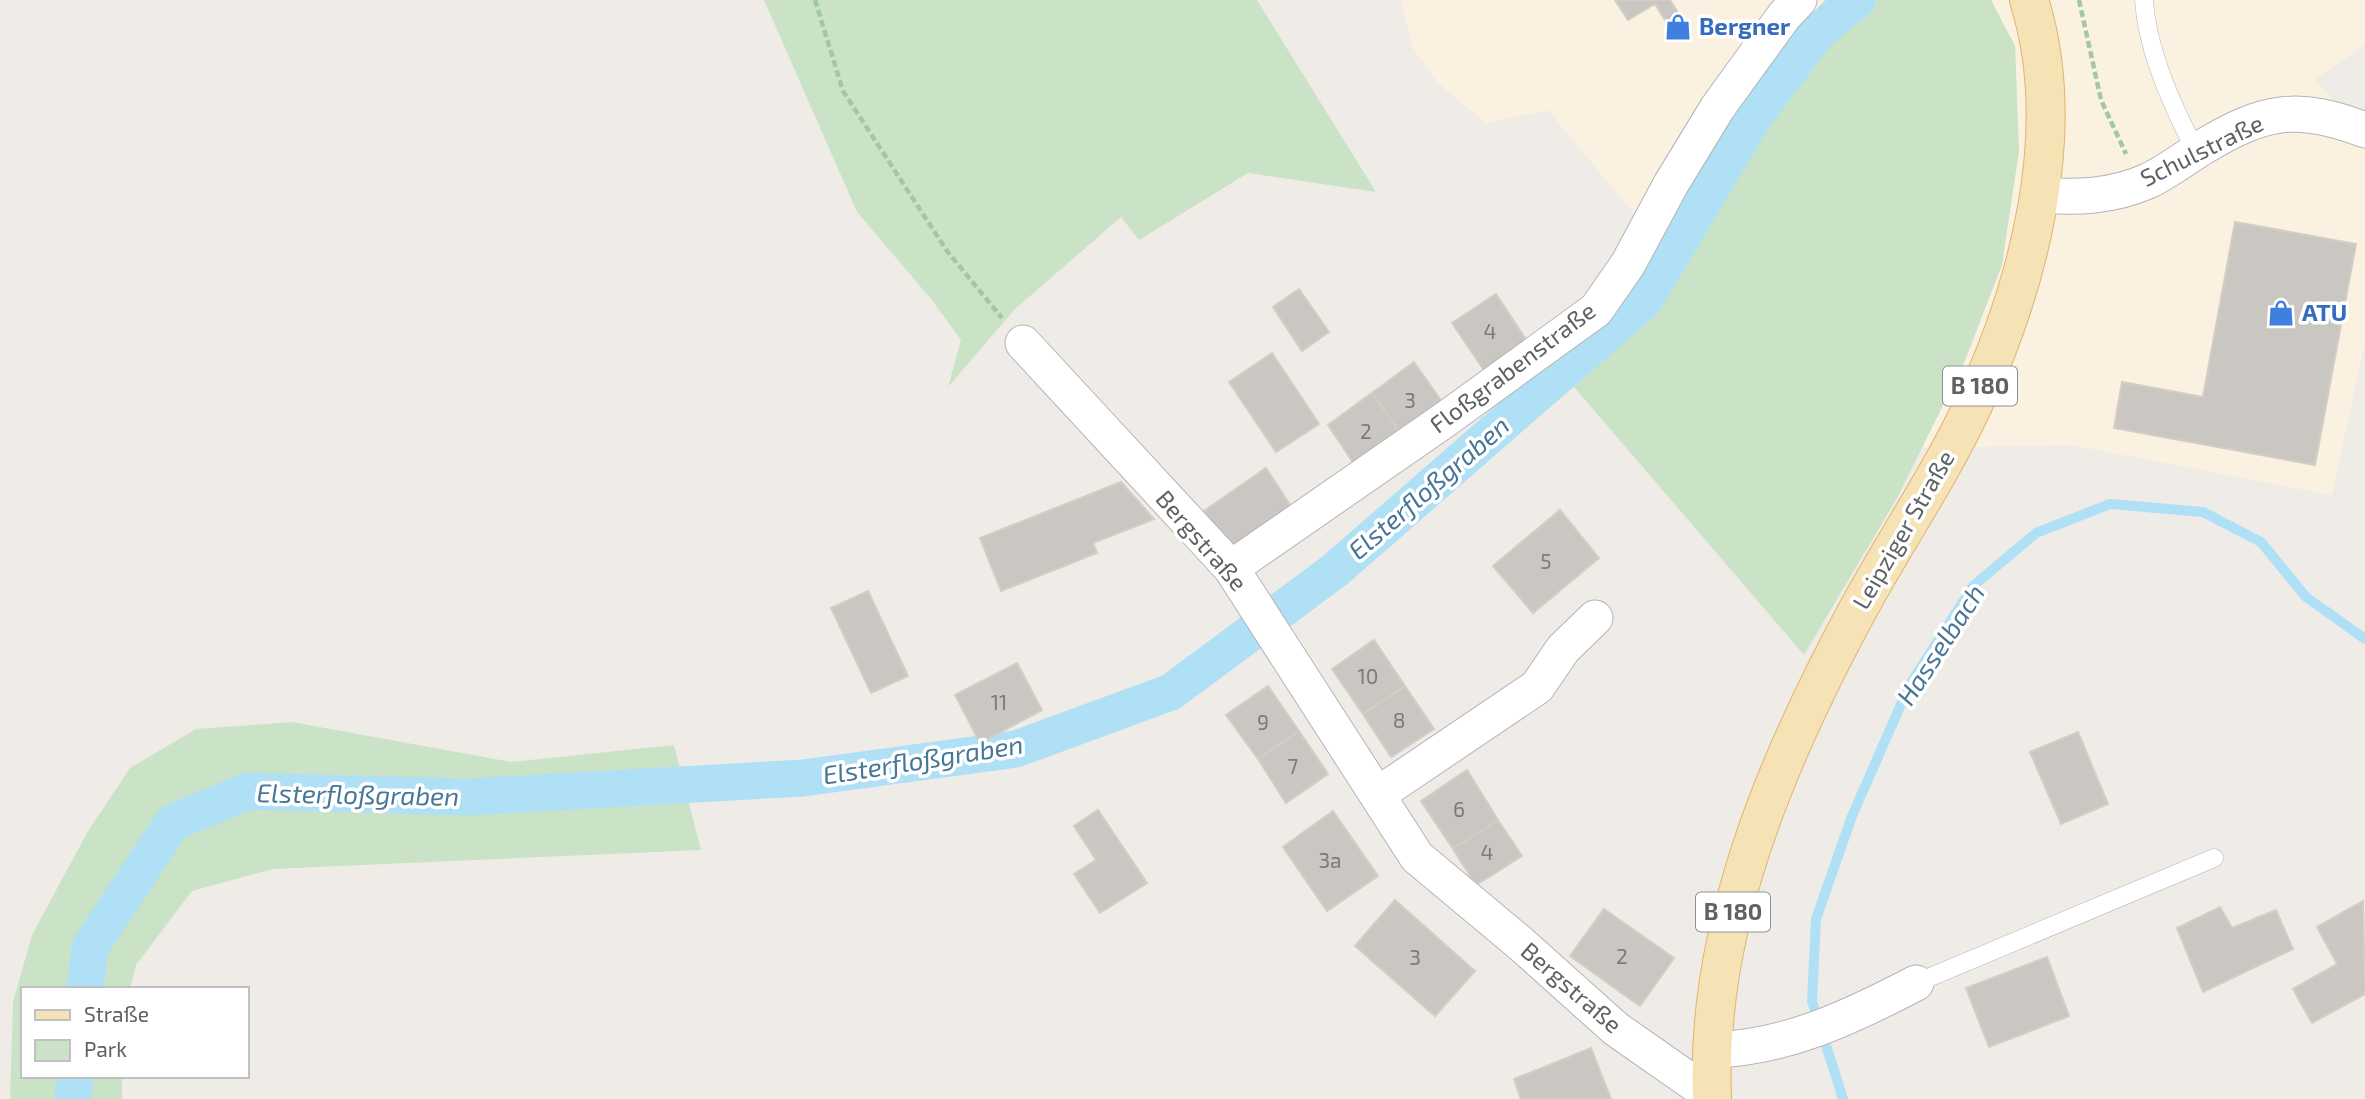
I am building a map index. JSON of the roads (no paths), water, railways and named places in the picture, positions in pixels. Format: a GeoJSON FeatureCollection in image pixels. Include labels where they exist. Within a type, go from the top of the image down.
{"type":"FeatureCollection","features":[{"type":"Feature","properties":{"kind":"main road","name":"Leipziger Straße"},"geometry":{"type":"LineString","coordinates":[[1707,1098],[1715,1007],[1737,897],[1776,780],[1856,613],[1973,404],[2012,303],[2038,195],[2043,149],[2043,72],[2029,0]]}},
{"type":"Feature","properties":{"kind":"street","name":"Floßgrabenstraße"},"geometry":{"type":"LineString","coordinates":[[1231,568],[1443,421],[1596,310],[1628,264],[1671,184],[1718,107],[1784,16],[1799,0]]}},
{"type":"Feature","properties":{"kind":"street","name":"Schulstraße"},"geometry":{"type":"LineString","coordinates":[[2038,195],[2082,198],[2140,184],[2259,118],[2301,111],[2322,115],[2365,130]]}},
{"type":"Feature","properties":{"kind":"street","name":"Bergstraße"},"geometry":{"type":"LineString","coordinates":[[1023,343],[1231,568],[1417,858],[1520,943],[1616,1029],[1707,1098]]}},
{"type":"Feature","properties":{"kind":"street"},"geometry":{"type":"LineString","coordinates":[[1377,795],[1537,687],[1563,649],[1595,618]]}},
{"type":"Feature","properties":{"kind":"street"},"geometry":{"type":"LineString","coordinates":[[1712,1050],[1746,1049],[1807,1032],[1854,1016],[1916,983]]}},
{"type":"Feature","properties":{"kind":"lane"},"geometry":{"type":"LineString","coordinates":[[2144,0],[2145,21],[2176,114],[2196,151]]}},
{"type":"Feature","properties":{"kind":"lane"},"geometry":{"type":"LineString","coordinates":[[1916,983],[2214,858]]}},
{"type":"Feature","properties":{"kind":"waterway","name":"Elsterfloßgraben"},"geometry":{"type":"LineString","coordinates":[[85,987],[90,947],[173,822],[249,791],[468,797],[803,778],[1016,749],[1171,692],[1334,571],[1644,301],[1753,118],[1817,33],[1857,0]]}},
{"type":"Feature","properties":{"kind":"waterway","name":"Hasselbach"},"geometry":{"type":"LineString","coordinates":[[1843,1099],[1812,1001],[1816,919],[1852,816],[1909,686],[1973,586],[2036,533],[2110,504],[2203,512],[2261,542],[2306,597],[2365,639]]}},
{"type":"Feature","properties":{"kind":"waterway","name":"Elsterfloßgraben"},"geometry":{"type":"LineString","coordinates":[[73,1099],[75,1078]]}},
{"type":"Feature","properties":{"kind":"place","name":"Bergner"},"geometry":{"type":"Point","coordinates":[1678,27]}},
{"type":"Feature","properties":{"kind":"place","name":"ATU"},"geometry":{"type":"Point","coordinates":[2281,313]}}]}
